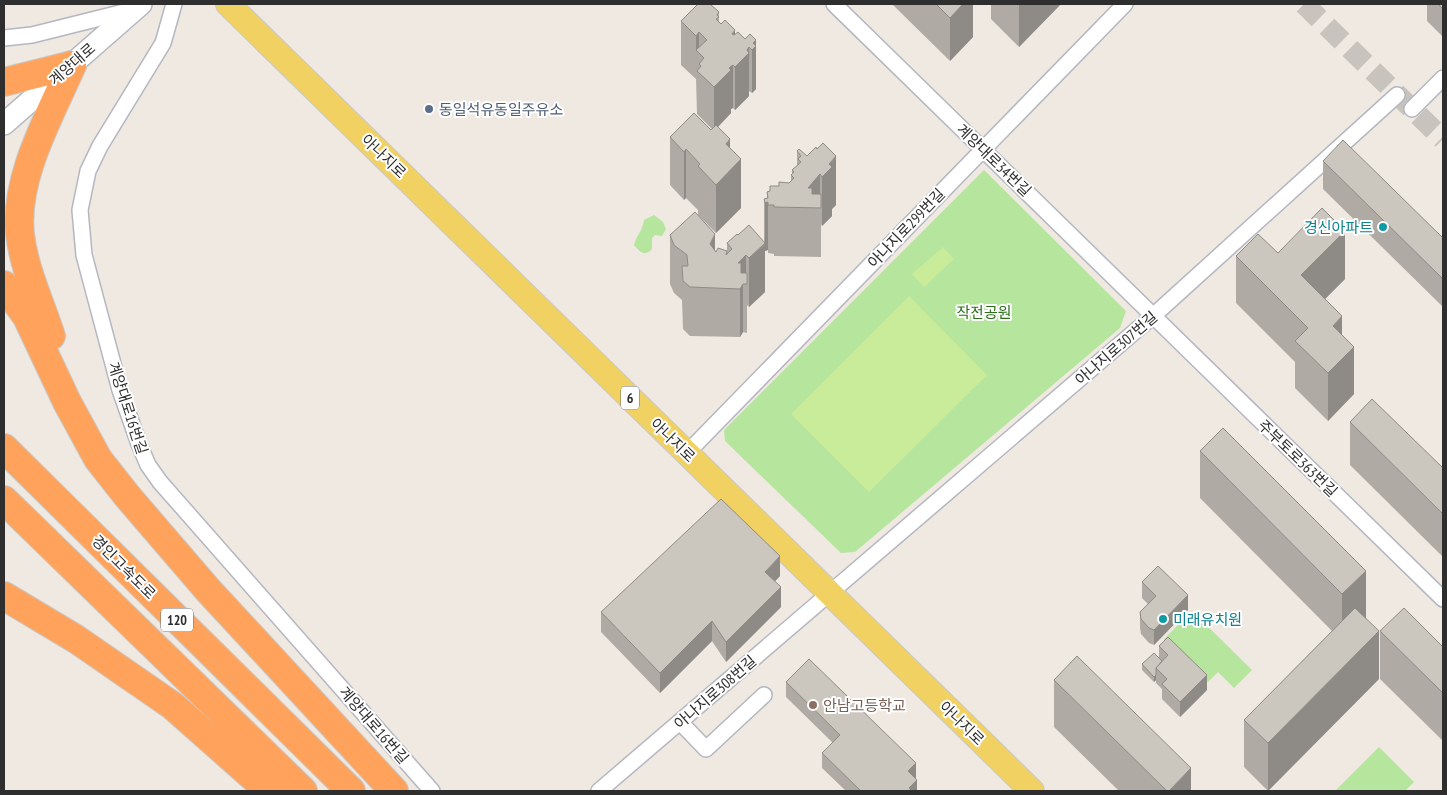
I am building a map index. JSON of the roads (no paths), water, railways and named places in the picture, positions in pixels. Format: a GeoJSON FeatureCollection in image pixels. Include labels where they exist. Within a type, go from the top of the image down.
{"type":"FeatureCollection","features":[{"type":"Feature","properties":{"kind":"highway"},"geometry":{"type":"LineString","coordinates":[[4,82],[72,65]]}},
{"type":"Feature","properties":{"kind":"highway"},"geometry":{"type":"LineString","coordinates":[[67,402],[62,366],[29,272],[20,234],[20,199],[34,153],[72,65]]}},
{"type":"Feature","properties":{"kind":"highway"},"geometry":{"type":"LineString","coordinates":[[4,285],[27,317],[67,402],[98,460],[128,498],[208,590],[394,791]]}},
{"type":"Feature","properties":{"kind":"highway","name":"경인고속도로"},"geometry":{"type":"LineString","coordinates":[[4,448],[351,791]]}},
{"type":"Feature","properties":{"kind":"highway","name":"120"},"geometry":{"type":"LineString","coordinates":[[4,500],[303,791]]}},
{"type":"Feature","properties":{"kind":"highway"},"geometry":{"type":"LineString","coordinates":[[4,596],[76,639],[173,706],[269,791]]}},
{"type":"Feature","properties":{"kind":"main road","name":"아나지로"},"geometry":{"type":"LineString","coordinates":[[228,4],[1032,791]]}},
{"type":"Feature","properties":{"kind":"main road","name":"계양대로"},"geometry":{"type":"LineString","coordinates":[[4,124],[137,7]]}},
{"type":"Feature","properties":{"kind":"street","name":"계양대로16번길"},"geometry":{"type":"LineString","coordinates":[[174,4],[162,43],[100,146],[88,170],[80,210],[84,255],[120,390],[148,465],[160,482],[432,791]]}},
{"type":"Feature","properties":{"kind":"street","name":"계양대로34번길"},"geometry":{"type":"LineString","coordinates":[[834,4],[1154,316]]}},
{"type":"Feature","properties":{"kind":"street","name":"아나지로299번길"},"geometry":{"type":"LineString","coordinates":[[687,453],[1125,4]]}},
{"type":"Feature","properties":{"kind":"street"},"geometry":{"type":"LineString","coordinates":[[4,38],[32,35],[137,7]]}},
{"type":"Feature","properties":{"kind":"street"},"geometry":{"type":"LineString","coordinates":[[1412,109],[1443,78]]}},
{"type":"Feature","properties":{"kind":"street","name":"아나지로307번길"},"geometry":{"type":"LineString","coordinates":[[830,594],[1154,316],[1397,95]]}},
{"type":"Feature","properties":{"kind":"street","name":"주부토로363번길"},"geometry":{"type":"LineString","coordinates":[[1154,316],[1443,599]]}},
{"type":"Feature","properties":{"kind":"street","name":"아나지로308번길"},"geometry":{"type":"LineString","coordinates":[[599,791],[830,594]]}},
{"type":"Feature","properties":{"kind":"street"},"geometry":{"type":"LineString","coordinates":[[680,722],[706,749],[764,695]]}},
{"type":"Feature","properties":{"kind":"tunnel"},"geometry":{"type":"LineString","coordinates":[[1304,4],[1443,139]]}},
{"type":"Feature","properties":{"kind":"place","name":"동일석유동일주유소"},"geometry":{"type":"Point","coordinates":[429,109]}},
{"type":"Feature","properties":{"kind":"place","name":"경신아파트"},"geometry":{"type":"Point","coordinates":[1383,227]}},
{"type":"Feature","properties":{"kind":"place","name":"미래유치원"},"geometry":{"type":"Point","coordinates":[1163,619]}},
{"type":"Feature","properties":{"kind":"place","name":"안남고등학교"},"geometry":{"type":"Point","coordinates":[813,705]}},
{"type":"Feature","properties":{"kind":"park label","name":"작전공원"},"geometry":{"type":"Point","coordinates":[984,312]}}]}
